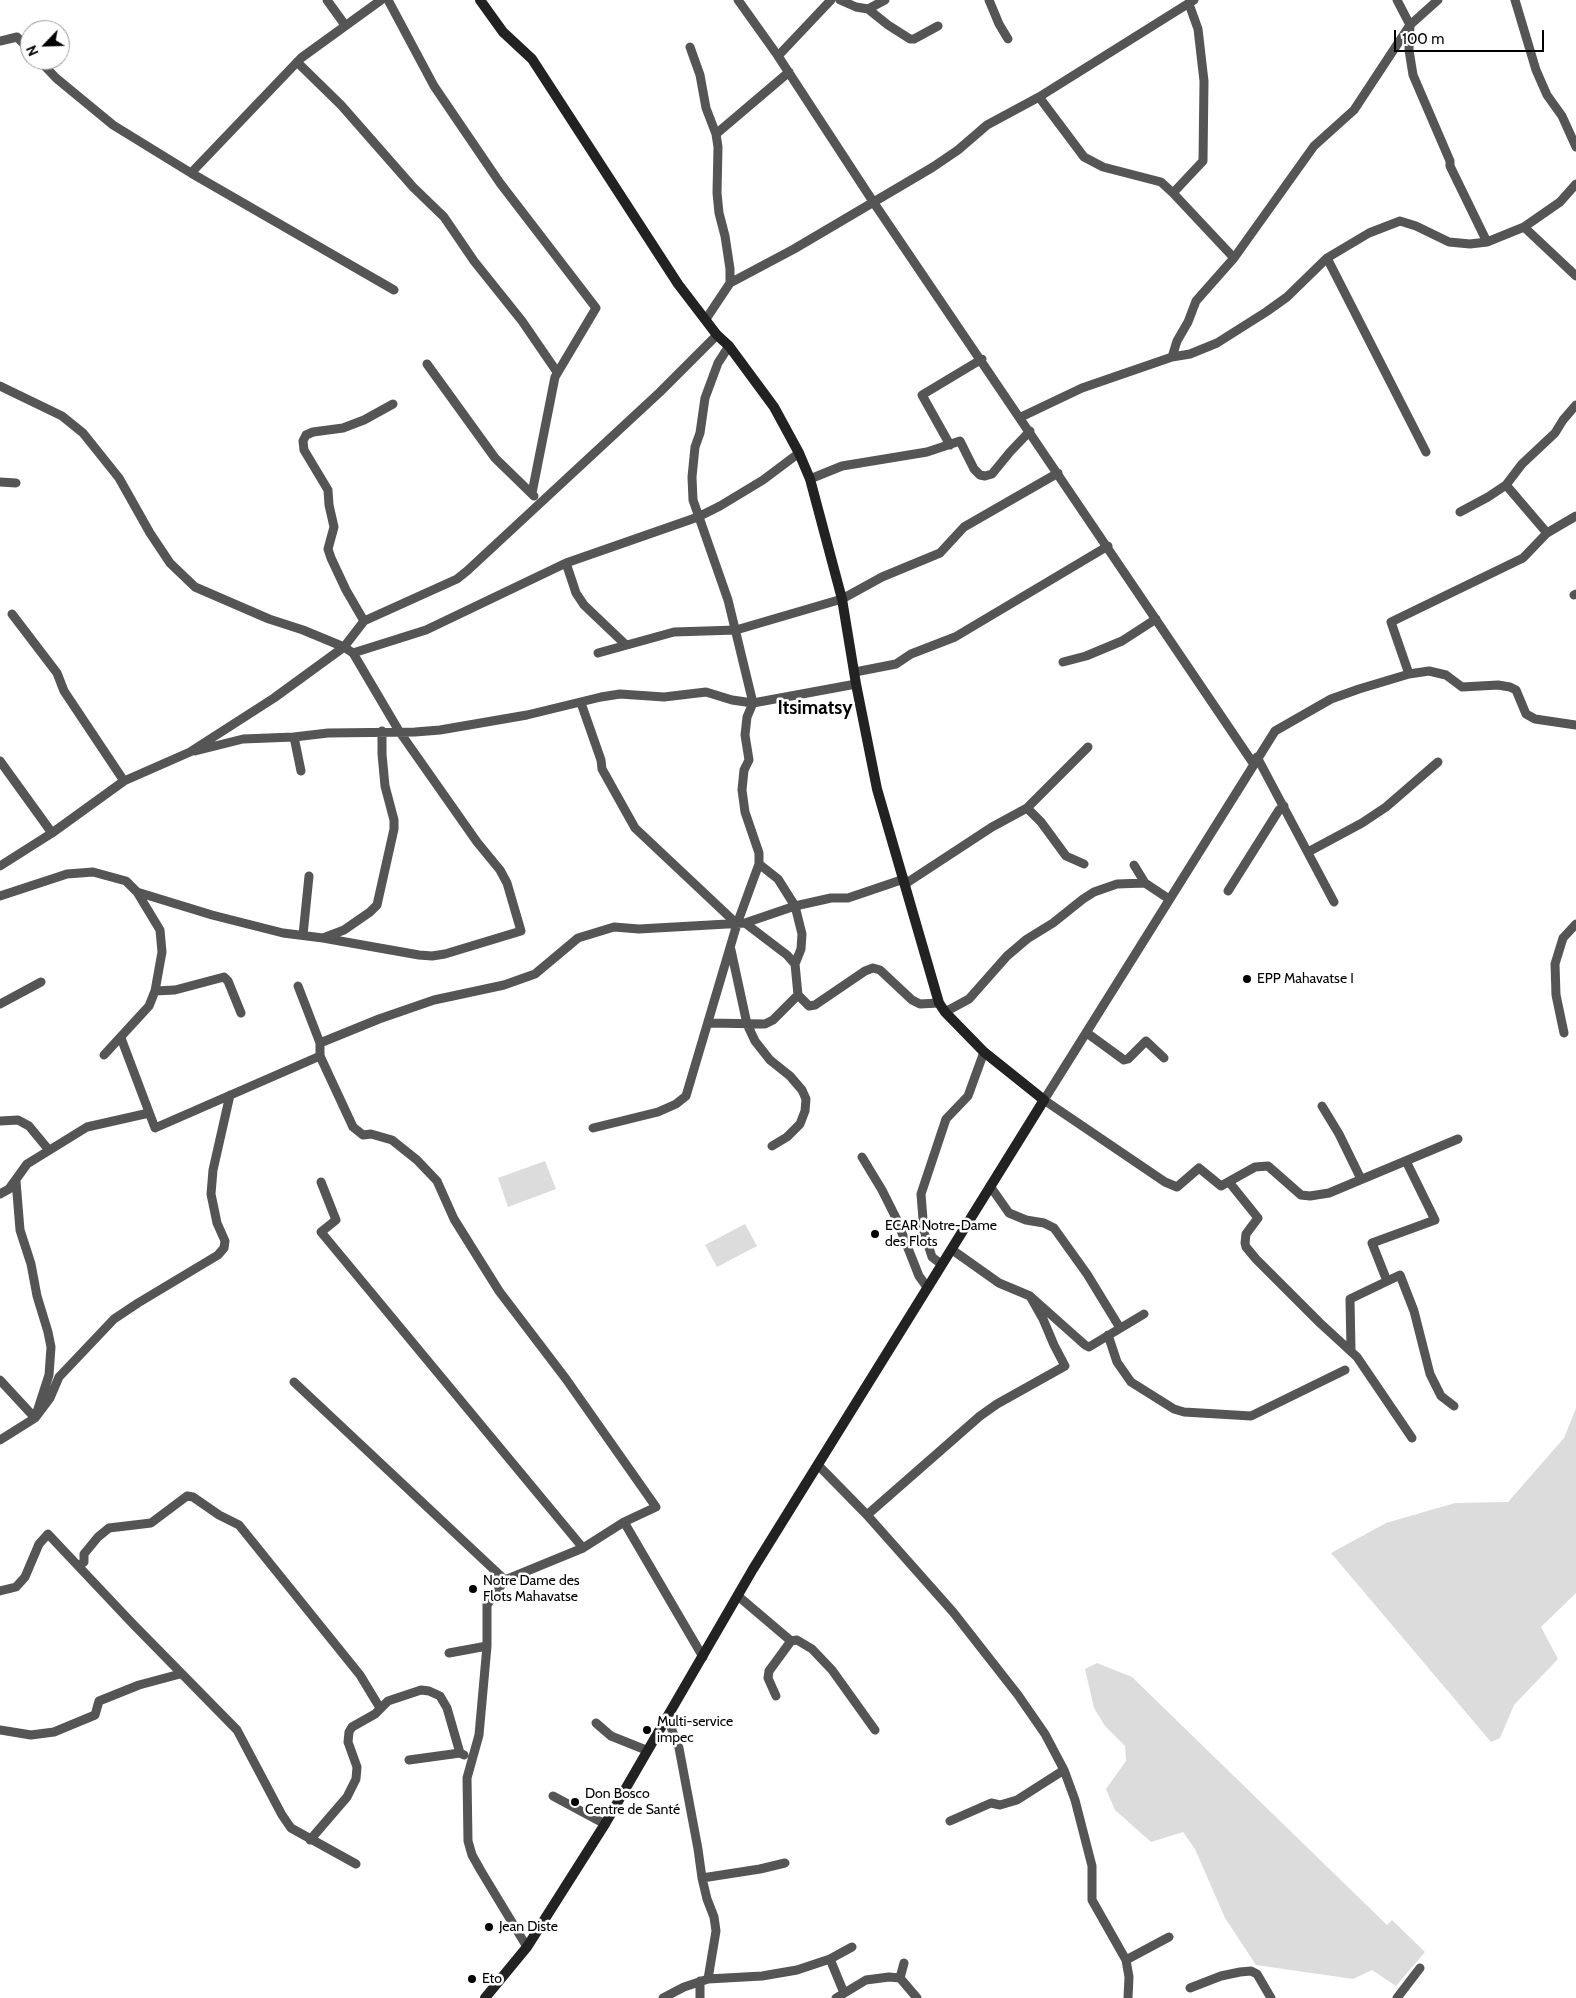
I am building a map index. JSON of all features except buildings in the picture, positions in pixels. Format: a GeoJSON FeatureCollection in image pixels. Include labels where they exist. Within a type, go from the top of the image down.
{"type":"FeatureCollection","features":[{"type":"Feature","properties":{"kind":"street"},"geometry":{"type":"LineString","coordinates":[[327,0],[345,25]]}},
{"type":"Feature","properties":{"kind":"street"},"geometry":{"type":"LineString","coordinates":[[191,173],[297,62],[381,0]]}},
{"type":"Feature","properties":{"kind":"street"},"geometry":{"type":"LineString","coordinates":[[388,0],[434,86],[500,183],[596,308],[557,372],[532,493]]}},
{"type":"Feature","properties":{"kind":"street"},"geometry":{"type":"LineString","coordinates":[[480,0],[503,32],[532,59],[678,284],[717,335],[729,346],[774,407],[799,453],[810,478],[842,600],[856,684],[877,789],[942,1008],[984,1052],[1044,1100],[1177,1187],[1199,1168],[1221,1186],[1255,1167],[1268,1166],[1301,1195],[1310,1196],[1330,1193],[1458,1139]]}},
{"type":"Feature","properties":{"kind":"street"},"geometry":{"type":"LineString","coordinates":[[738,0],[789,72],[874,203],[982,359],[1156,619],[1255,760],[1284,806],[1334,902]]}},
{"type":"Feature","properties":{"kind":"street"},"geometry":{"type":"LineString","coordinates":[[778,56],[831,0]]}},
{"type":"Feature","properties":{"kind":"street"},"geometry":{"type":"LineString","coordinates":[[840,0],[856,7],[868,9],[910,39],[914,39],[938,26]]}},
{"type":"Feature","properties":{"kind":"street"},"geometry":{"type":"LineString","coordinates":[[868,9],[885,0]]}},
{"type":"Feature","properties":{"kind":"street"},"geometry":{"type":"LineString","coordinates":[[989,0],[999,24],[1008,39]]}},
{"type":"Feature","properties":{"kind":"street"},"geometry":{"type":"LineString","coordinates":[[1397,0],[1410,25],[1409,50],[1413,75],[1450,161],[1450,166],[1487,242]]}},
{"type":"Feature","properties":{"kind":"street"},"geometry":{"type":"LineString","coordinates":[[1172,357],[1177,341],[1188,322],[1196,301],[1234,258],[1314,146],[1354,110],[1365,96],[1379,70],[1410,25],[1438,0]]}},
{"type":"Feature","properties":{"kind":"street"},"geometry":{"type":"LineString","coordinates":[[1515,0],[1536,70],[1547,95],[1562,116],[1576,147]]}},
{"type":"Feature","properties":{"kind":"street"},"geometry":{"type":"LineString","coordinates":[[706,319],[730,283],[874,203],[946,159],[987,125],[1039,97],[1192,2],[1198,29],[1204,81],[1203,161],[1173,193]]}},
{"type":"Feature","properties":{"kind":"street"},"geometry":{"type":"LineString","coordinates":[[0,41],[17,37],[20,40]]}},
{"type":"Feature","properties":{"kind":"street"},"geometry":{"type":"LineString","coordinates":[[690,47],[700,75],[706,108],[716,134],[718,147],[717,193],[730,268],[730,283]]}},
{"type":"Feature","properties":{"kind":"street"},"geometry":{"type":"LineString","coordinates":[[297,62],[341,105],[413,187],[444,217],[474,260],[522,321],[557,372]]}},
{"type":"Feature","properties":{"kind":"street"},"geometry":{"type":"LineString","coordinates":[[48,70],[113,125],[191,173],[394,290]]}},
{"type":"Feature","properties":{"kind":"street"},"geometry":{"type":"LineString","coordinates":[[716,134],[789,72]]}},
{"type":"Feature","properties":{"kind":"street"},"geometry":{"type":"LineString","coordinates":[[1039,97],[1084,158],[1103,167],[1160,182],[1173,193],[1234,258]]}},
{"type":"Feature","properties":{"kind":"street"},"geometry":{"type":"LineString","coordinates":[[1020,417],[1082,388],[1172,357],[1190,354],[1217,343],[1287,297],[1327,258],[1369,233],[1400,221],[1416,226],[1449,242],[1470,244],[1487,242],[1524,227],[1560,202],[1576,184]]}},
{"type":"Feature","properties":{"kind":"street"},"geometry":{"type":"LineString","coordinates":[[1524,227],[1576,276]]}},
{"type":"Feature","properties":{"kind":"street"},"geometry":{"type":"LineString","coordinates":[[1327,258],[1426,452]]}},
{"type":"Feature","properties":{"kind":"street"},"geometry":{"type":"LineString","coordinates":[[0,866],[52,834],[124,781],[190,752],[274,698],[344,646],[364,621],[457,579],[660,392],[717,335]]}},
{"type":"Feature","properties":{"kind":"street"},"geometry":{"type":"LineString","coordinates":[[593,1128],[658,1112],[676,1104],[686,1096],[730,947],[741,923],[759,864],[759,853],[746,812],[742,790],[744,770],[749,760],[746,735],[747,717],[753,703],[728,600],[693,500],[692,477],[695,447],[700,433],[705,398],[718,363],[729,346]]}},
{"type":"Feature","properties":{"kind":"street"},"geometry":{"type":"LineString","coordinates":[[950,445],[922,395],[982,359]]}},
{"type":"Feature","properties":{"kind":"street"},"geometry":{"type":"LineString","coordinates":[[427,364],[495,458],[532,493],[540,504]]}},
{"type":"Feature","properties":{"kind":"street"},"geometry":{"type":"LineString","coordinates":[[0,386],[62,416],[83,433],[119,478],[170,564],[195,587],[269,619],[344,646],[353,653],[399,731],[477,842],[500,870],[507,883],[521,931],[432,956],[419,955],[283,933],[212,915],[137,892]]}},
{"type":"Feature","properties":{"kind":"street"},"geometry":{"type":"LineString","coordinates":[[364,621],[346,590],[331,558],[328,549],[334,527],[328,490],[304,450],[303,441],[306,435],[313,432],[343,428],[364,420],[393,404]]}},
{"type":"Feature","properties":{"kind":"street"},"geometry":{"type":"LineString","coordinates":[[1460,512],[1506,485],[1522,464],[1556,433],[1563,420],[1576,405]]}},
{"type":"Feature","properties":{"kind":"street"},"geometry":{"type":"LineString","coordinates":[[810,478],[842,466],[927,452],[960,441],[974,469],[980,475],[985,476],[992,474],[1030,431]]}},
{"type":"Feature","properties":{"kind":"street"},"geometry":{"type":"LineString","coordinates":[[353,653],[426,630],[566,564],[698,517],[763,480],[799,453]]}},
{"type":"Feature","properties":{"kind":"street"},"geometry":{"type":"LineString","coordinates":[[598,653],[674,632],[736,630],[842,600],[882,577],[940,553],[964,527],[1058,473]]}},
{"type":"Feature","properties":{"kind":"street"},"geometry":{"type":"LineString","coordinates":[[0,482],[16,483]]}},
{"type":"Feature","properties":{"kind":"street"},"geometry":{"type":"LineString","coordinates":[[1506,485],[1547,533]]}},
{"type":"Feature","properties":{"kind":"street"},"geometry":{"type":"LineString","coordinates":[[1409,674],[1391,622],[1523,558],[1547,533],[1576,516]]}},
{"type":"Feature","properties":{"kind":"street"},"geometry":{"type":"LineString","coordinates":[[855,672],[896,664],[911,654],[955,637],[1108,546]]}},
{"type":"Feature","properties":{"kind":"street"},"geometry":{"type":"LineString","coordinates":[[566,564],[576,593],[584,605],[626,645]]}},
{"type":"Feature","properties":{"kind":"street"},"geometry":{"type":"LineString","coordinates":[[12,614],[57,673],[64,691],[124,781]]}},
{"type":"Feature","properties":{"kind":"street"},"geometry":{"type":"LineString","coordinates":[[1063,662],[1086,656],[1122,641],[1156,619]]}},
{"type":"Feature","properties":{"kind":"street"},"geometry":{"type":"LineString","coordinates":[[485,1998],[527,1947],[605,1824],[646,1750],[738,1596],[941,1264],[1087,1033],[1255,760],[1262,753],[1275,731],[1331,700],[1359,689],[1409,674],[1429,671],[1446,675],[1462,687],[1498,685],[1510,687],[1516,690],[1526,714],[1535,719],[1576,725]]}},
{"type":"Feature","properties":{"kind":"street"},"geometry":{"type":"LineString","coordinates":[[190,752],[243,739],[294,737],[328,733],[440,730],[527,715],[581,703],[601,696],[620,694],[664,697],[706,692],[732,700],[753,703],[856,684]]}},
{"type":"Feature","properties":{"kind":"street"},"geometry":{"type":"LineString","coordinates":[[581,703],[601,760],[602,769],[635,828],[741,923],[787,955],[795,964]]}},
{"type":"Feature","properties":{"kind":"street"},"geometry":{"type":"LineString","coordinates":[[323,938],[344,930],[377,905],[394,829],[394,820],[385,786],[382,731]]}},
{"type":"Feature","properties":{"kind":"street"},"geometry":{"type":"LineString","coordinates":[[294,737],[301,771]]}},
{"type":"Feature","properties":{"kind":"street"},"geometry":{"type":"LineString","coordinates":[[320,1043],[379,1019],[434,1000],[504,985],[535,974],[578,938],[600,930],[614,927],[639,929],[741,923],[795,906],[831,898],[848,898],[904,881],[992,827],[1027,808],[1088,747]]}},
{"type":"Feature","properties":{"kind":"street"},"geometry":{"type":"LineString","coordinates":[[0,761],[52,834]]}},
{"type":"Feature","properties":{"kind":"street"},"geometry":{"type":"LineString","coordinates":[[1308,852],[1362,823],[1386,807],[1438,762]]}},
{"type":"Feature","properties":{"kind":"street"},"geometry":{"type":"LineString","coordinates":[[1228,891],[1279,810],[1284,806]]}},
{"type":"Feature","properties":{"kind":"street"},"geometry":{"type":"LineString","coordinates":[[1027,808],[1041,822],[1066,856],[1084,864]]}},
{"type":"Feature","properties":{"kind":"street"},"geometry":{"type":"LineString","coordinates":[[759,864],[778,879],[795,906],[802,934],[801,949],[795,964],[798,995],[809,1006],[815,1005],[864,971],[873,968],[880,970],[912,1000],[920,1004],[942,1008],[969,999],[1007,956],[1027,939],[1053,923],[1083,899],[1094,892],[1117,884],[1145,883]]}},
{"type":"Feature","properties":{"kind":"street"},"geometry":{"type":"LineString","coordinates":[[1134,865],[1145,883],[1169,899]]}},
{"type":"Feature","properties":{"kind":"street"},"geometry":{"type":"LineString","coordinates":[[0,896],[67,874],[93,872],[126,880],[137,892],[160,930],[162,952],[155,991],[149,1006],[104,1055]]}},
{"type":"Feature","properties":{"kind":"street"},"geometry":{"type":"LineString","coordinates":[[303,935],[309,876]]}},
{"type":"Feature","properties":{"kind":"street"},"geometry":{"type":"LineString","coordinates":[[1564,1033],[1556,995],[1555,964],[1563,938],[1576,924]]}},
{"type":"Feature","properties":{"kind":"street"},"geometry":{"type":"LineString","coordinates":[[730,947],[747,1024],[755,1041],[770,1060],[790,1076],[802,1090],[806,1099],[805,1111],[800,1124],[787,1137],[772,1146]]}},
{"type":"Feature","properties":{"kind":"street"},"geometry":{"type":"LineString","coordinates":[[155,991],[176,990],[224,977],[228,981],[241,1013]]}},
{"type":"Feature","properties":{"kind":"street"},"geometry":{"type":"LineString","coordinates":[[0,1004],[41,982]]}},
{"type":"Feature","properties":{"kind":"street"},"geometry":{"type":"LineString","coordinates":[[298,986],[320,1043],[320,1056],[353,1127],[363,1135],[371,1134],[392,1140],[417,1160],[437,1181],[454,1219],[499,1291],[566,1379],[656,1507],[624,1522],[583,1548],[505,1580],[487,1605],[487,1646],[479,1735],[471,1758],[467,1778],[468,1841],[472,1855],[527,1947]]}},
{"type":"Feature","properties":{"kind":"street"},"geometry":{"type":"LineString","coordinates":[[709,1023],[765,1024],[773,1020],[798,995]]}},
{"type":"Feature","properties":{"kind":"street"},"geometry":{"type":"LineString","coordinates":[[1087,1033],[1124,1060],[1128,1059],[1146,1041],[1164,1058]]}},
{"type":"Feature","properties":{"kind":"street"},"geometry":{"type":"LineString","coordinates":[[121,1038],[155,1128],[320,1056]]}},
{"type":"Feature","properties":{"kind":"street"},"geometry":{"type":"LineString","coordinates":[[941,1264],[932,1256],[924,1232],[921,1194],[946,1119],[968,1096],[984,1052]]}},
{"type":"Feature","properties":{"kind":"street"},"geometry":{"type":"LineString","coordinates":[[0,1440],[35,1418],[50,1398],[58,1377],[114,1319],[218,1255],[224,1248],[225,1240],[217,1223],[211,1194],[212,1170],[230,1095]]}},
{"type":"Feature","properties":{"kind":"street"},"geometry":{"type":"LineString","coordinates":[[1322,1106],[1339,1134],[1361,1179]]}},
{"type":"Feature","properties":{"kind":"street"},"geometry":{"type":"LineString","coordinates":[[0,1194],[9,1189],[27,1164],[48,1149],[97,1123],[149,1113]]}},
{"type":"Feature","properties":{"kind":"street"},"geometry":{"type":"LineString","coordinates":[[0,1121],[18,1120],[29,1126],[48,1149]]}},
{"type":"Feature","properties":{"kind":"street"},"geometry":{"type":"LineString","coordinates":[[862,1157],[886,1197],[919,1276],[927,1287]]}},
{"type":"Feature","properties":{"kind":"street"},"geometry":{"type":"LineString","coordinates":[[1387,1281],[1372,1242],[1435,1220],[1406,1160]]}},
{"type":"Feature","properties":{"kind":"street"},"geometry":{"type":"LineString","coordinates":[[16,1181],[20,1230],[31,1264],[37,1296],[51,1347],[49,1375],[35,1418]]}},
{"type":"Feature","properties":{"kind":"street"},"geometry":{"type":"LineString","coordinates":[[321,1182],[336,1220],[321,1232],[583,1548]]}},
{"type":"Feature","properties":{"kind":"street"},"geometry":{"type":"LineString","coordinates":[[1229,1182],[1258,1218],[1246,1234],[1246,1247],[1314,1317],[1351,1350],[1412,1438]]}},
{"type":"Feature","properties":{"kind":"street"},"geometry":{"type":"LineString","coordinates":[[990,1186],[1009,1213],[1026,1220],[1044,1223],[1054,1228],[1087,1274],[1120,1328]]}},
{"type":"Feature","properties":{"kind":"street"},"geometry":{"type":"LineString","coordinates":[[951,1249],[999,1283],[1030,1296],[1084,1345],[1089,1347],[1144,1314]]}},
{"type":"Feature","properties":{"kind":"street"},"geometry":{"type":"LineString","coordinates":[[1351,1350],[1350,1299],[1400,1275],[1414,1311],[1430,1374],[1441,1396],[1454,1406]]}},
{"type":"Feature","properties":{"kind":"street"},"geometry":{"type":"LineString","coordinates":[[867,1515],[980,1416],[997,1404],[1065,1366],[1044,1319],[1030,1296]]}},
{"type":"Feature","properties":{"kind":"street"},"geometry":{"type":"LineString","coordinates":[[1108,1335],[1117,1362],[1132,1382],[1174,1409],[1184,1412],[1251,1416],[1345,1370]]}},
{"type":"Feature","properties":{"kind":"street"},"geometry":{"type":"LineString","coordinates":[[0,1380],[35,1418]]}},
{"type":"Feature","properties":{"kind":"street"},"geometry":{"type":"LineString","coordinates":[[294,1382],[505,1580]]}},
{"type":"Feature","properties":{"kind":"street"},"geometry":{"type":"LineString","coordinates":[[818,1465],[910,1562],[971,1634],[1045,1734],[1064,1770],[1075,1800],[1092,1866],[1092,1900],[1126,1960],[1129,1977],[1128,1998]]}},
{"type":"Feature","properties":{"kind":"street"},"geometry":{"type":"LineString","coordinates":[[79,1566],[84,1562],[84,1554],[98,1537],[109,1528],[151,1523],[187,1496],[194,1497],[219,1515],[239,1526],[360,1675],[380,1708]]}},
{"type":"Feature","properties":{"kind":"street"},"geometry":{"type":"LineString","coordinates":[[624,1522],[702,1657]]}},
{"type":"Feature","properties":{"kind":"street"},"geometry":{"type":"LineString","coordinates":[[0,1591],[16,1587],[25,1577],[39,1544],[48,1534],[180,1674],[237,1730],[282,1815],[291,1828],[356,1864]]}},
{"type":"Feature","properties":{"kind":"street"},"geometry":{"type":"LineString","coordinates":[[738,1596],[791,1641]]}},
{"type":"Feature","properties":{"kind":"street"},"geometry":{"type":"LineString","coordinates":[[776,1696],[768,1678],[768,1671],[791,1641],[797,1640],[806,1644],[832,1670],[875,1730]]}},
{"type":"Feature","properties":{"kind":"street"},"geometry":{"type":"LineString","coordinates":[[449,1653],[487,1646]]}},
{"type":"Feature","properties":{"kind":"street"},"geometry":{"type":"LineString","coordinates":[[0,1730],[31,1735],[54,1732],[95,1715],[99,1701],[139,1685],[180,1674]]}},
{"type":"Feature","properties":{"kind":"street"},"geometry":{"type":"LineString","coordinates":[[310,1840],[348,1797],[356,1779],[356,1767],[348,1742],[349,1732],[352,1727],[375,1714],[388,1701],[421,1690],[429,1690],[440,1696],[447,1708],[460,1753]]}},
{"type":"Feature","properties":{"kind":"street"},"geometry":{"type":"LineString","coordinates":[[667,1717],[678,1748],[702,1878],[714,1917],[716,1932],[700,1998]]}},
{"type":"Feature","properties":{"kind":"street"},"geometry":{"type":"LineString","coordinates":[[596,1723],[611,1736],[646,1750]]}},
{"type":"Feature","properties":{"kind":"street"},"geometry":{"type":"LineString","coordinates":[[410,1760],[460,1753],[471,1758]]}},
{"type":"Feature","properties":{"kind":"street"},"geometry":{"type":"LineString","coordinates":[[950,1821],[991,1803],[1000,1805],[1017,1800],[1064,1770]]}},
{"type":"Feature","properties":{"kind":"street"},"geometry":{"type":"LineString","coordinates":[[553,1796],[605,1824]]}},
{"type":"Feature","properties":{"kind":"street"},"geometry":{"type":"LineString","coordinates":[[702,1878],[760,1869],[785,1862]]}},
{"type":"Feature","properties":{"kind":"street"},"geometry":{"type":"LineString","coordinates":[[1126,1960],[1169,1937]]}},
{"type":"Feature","properties":{"kind":"street"},"geometry":{"type":"LineString","coordinates":[[663,1998],[704,1980],[762,1976],[797,1970],[830,1959],[852,1947]]}},
{"type":"Feature","properties":{"kind":"street"},"geometry":{"type":"LineString","coordinates":[[830,1959],[840,1996],[866,1980],[890,1977],[900,1978],[917,1998]]}},
{"type":"Feature","properties":{"kind":"street"},"geometry":{"type":"LineString","coordinates":[[900,1978],[904,1963]]}},
{"type":"Feature","properties":{"kind":"street"},"geometry":{"type":"LineString","coordinates":[[1397,1998],[1420,1968]]}},
{"type":"Feature","properties":{"kind":"street"},"geometry":{"type":"LineString","coordinates":[[1190,1988],[1231,1974],[1251,1971],[1257,1974],[1271,1998]]}},
{"type":"Feature","properties":{"kind":"shaded area"},"geometry":{"type":"Polygon","coordinates":[[[545,1161],[556,1189],[508,1207],[498,1178],[545,1161]]]}},
{"type":"Feature","properties":{"kind":"shaded area"},"geometry":{"type":"Polygon","coordinates":[[[745,1224],[757,1246],[717,1267],[705,1245],[745,1224]]]}},
{"type":"Feature","properties":{"kind":"shaded area"},"geometry":{"type":"Polygon","coordinates":[[[1576,1408],[1576,1593],[1541,1627],[1558,1659],[1514,1705],[1500,1738],[1491,1742],[1331,1553],[1386,1523],[1455,1503],[1508,1502],[1564,1438],[1576,1408]]]}},
{"type":"Feature","properties":{"kind":"shaded area"},"geometry":{"type":"Polygon","coordinates":[[[1097,1663],[1132,1677],[1387,1925],[1392,1920],[1425,1952],[1396,1986],[1372,1970],[1353,1979],[1256,1965],[1225,1918],[1195,1849],[1183,1832],[1151,1842],[1115,1810],[1106,1789],[1126,1761],[1125,1746],[1105,1726],[1094,1708],[1085,1669],[1097,1663]]]}},
{"type":"Feature","properties":{"kind":"place","name":"EPP Mahavatse I"},"geometry":{"type":"Point","coordinates":[1247,979]}},
{"type":"Feature","properties":{"kind":"place","name":"ECAR Notre-Dame des Flots"},"geometry":{"type":"Point","coordinates":[875,1234]}},
{"type":"Feature","properties":{"kind":"place","name":"Notre Dame des Flots Mahavatse"},"geometry":{"type":"Point","coordinates":[473,1589]}},
{"type":"Feature","properties":{"kind":"place","name":"Multi-service impec"},"geometry":{"type":"Point","coordinates":[647,1730]}},
{"type":"Feature","properties":{"kind":"place","name":"Don Bosco Centre de Santé"},"geometry":{"type":"Point","coordinates":[575,1802]}},
{"type":"Feature","properties":{"kind":"place","name":"Jean Diste"},"geometry":{"type":"Point","coordinates":[489,1927]}},
{"type":"Feature","properties":{"kind":"place","name":"Eto"},"geometry":{"type":"Point","coordinates":[472,1979]}},
{"type":"Feature","properties":{"kind":"district","name":"Itsimatsy"},"geometry":{"type":"Point","coordinates":[815,708]}}]}
